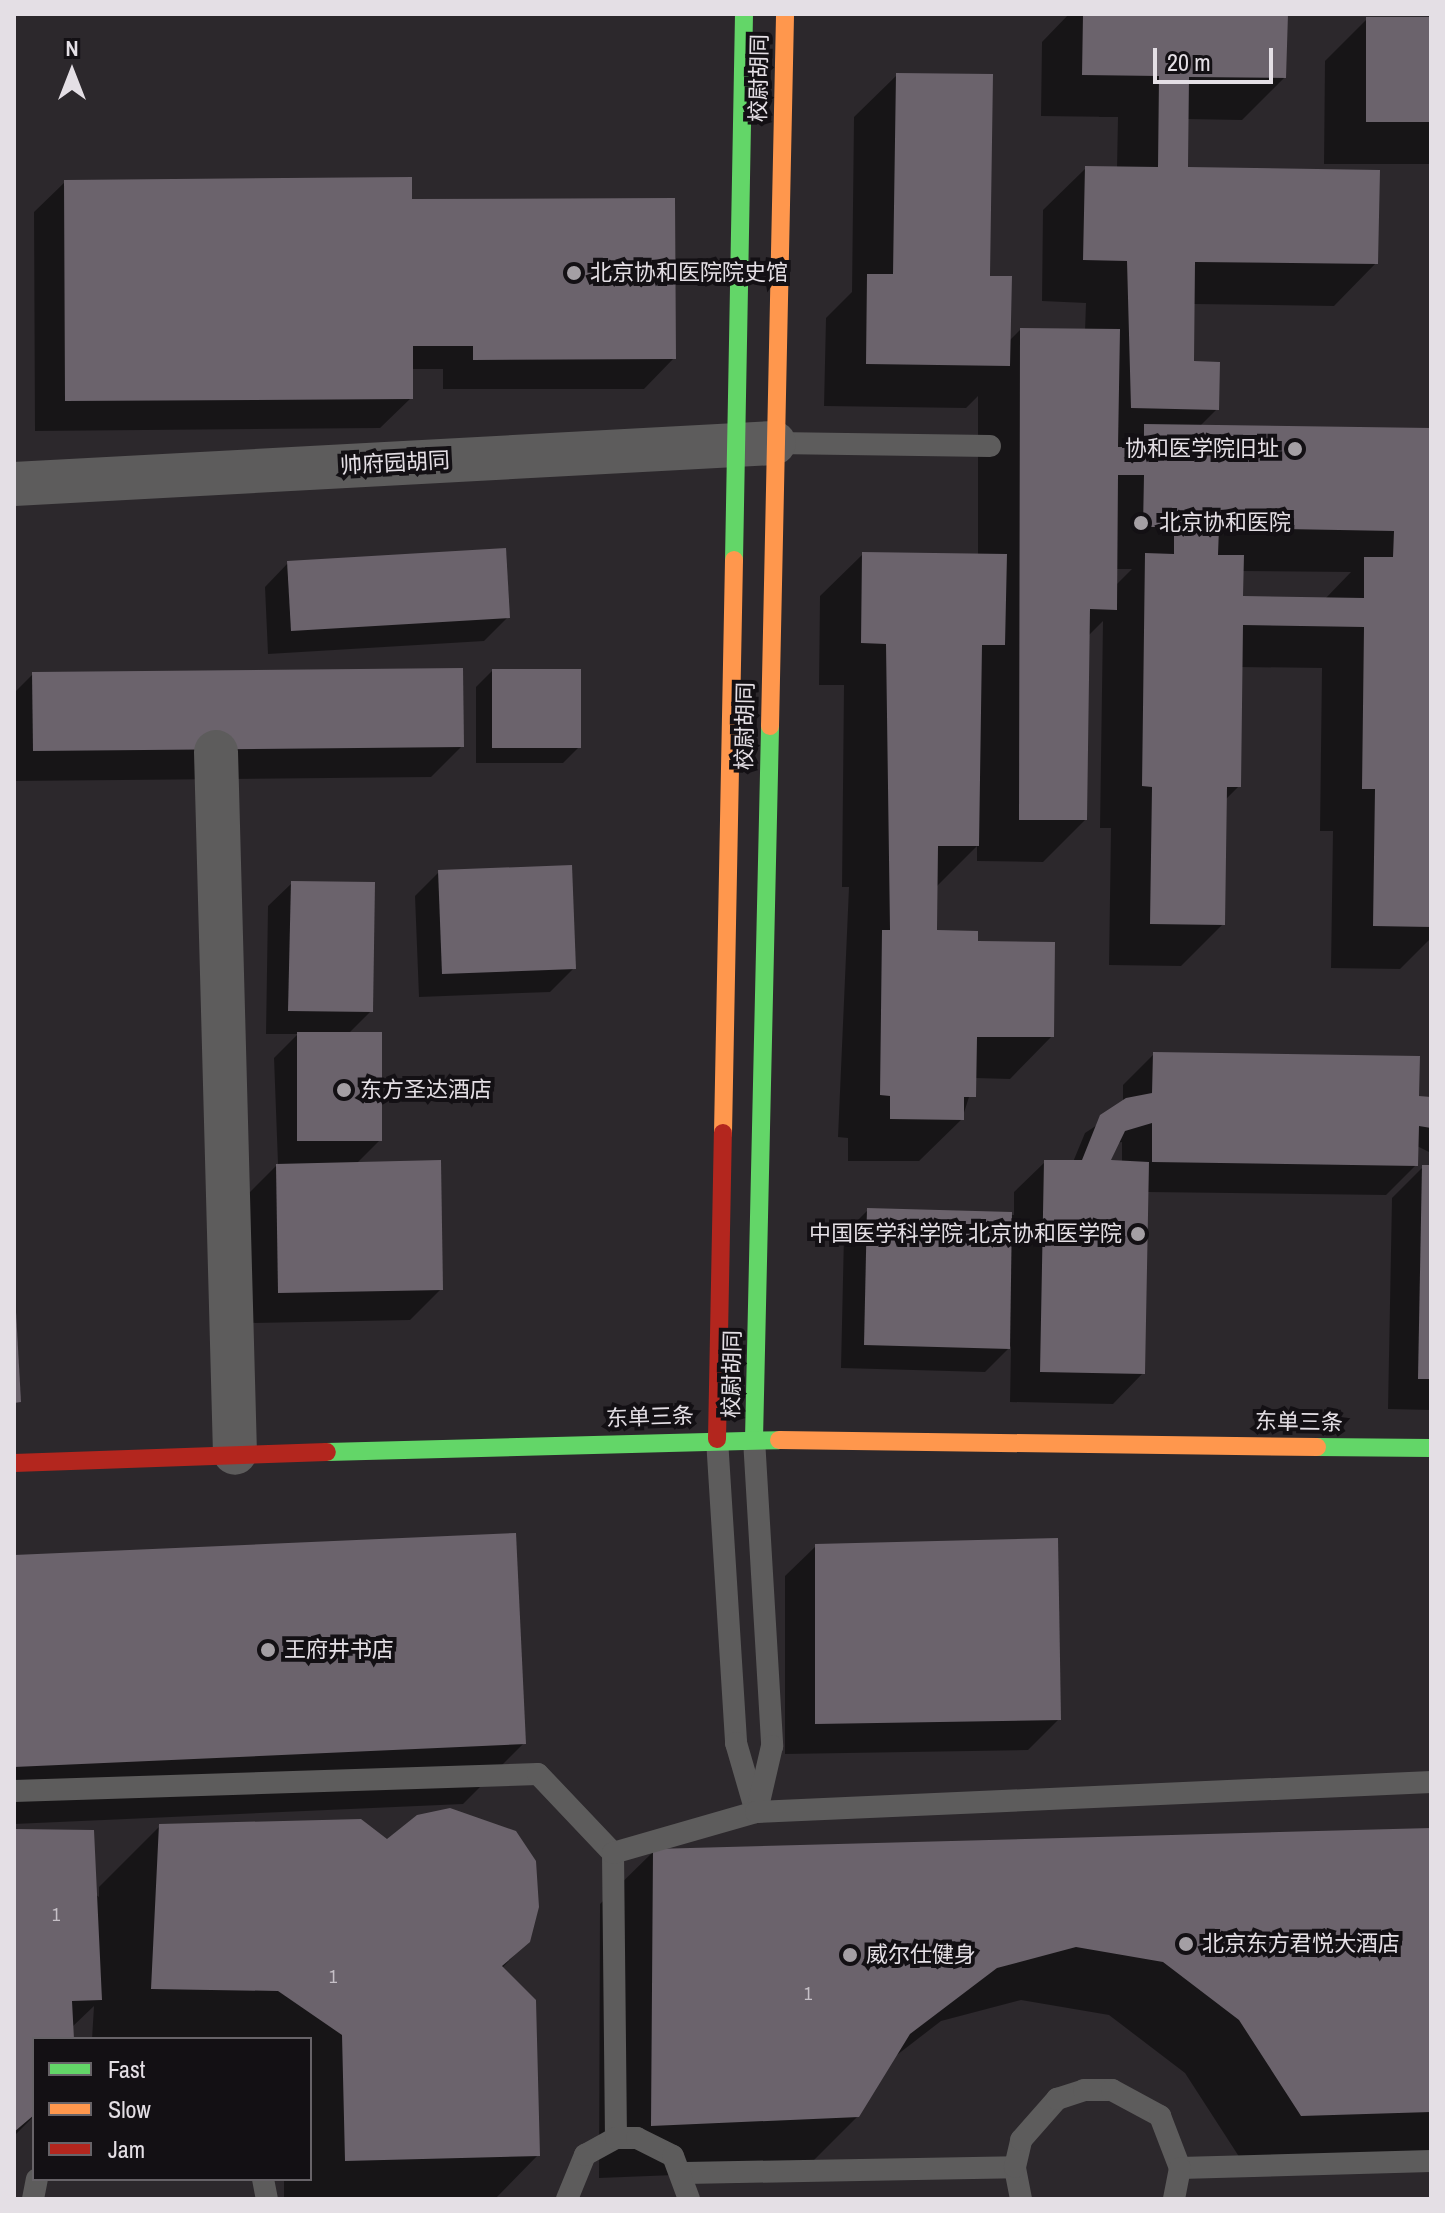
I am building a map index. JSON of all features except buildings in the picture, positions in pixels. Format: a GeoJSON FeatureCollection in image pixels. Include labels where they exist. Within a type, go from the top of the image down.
{"type":"FeatureCollection","features":[{"type":"Feature","properties":{"kind":"street","name":"校尉胡同"},"geometry":{"type":"LineString","coordinates":[[744,14],[755,444],[754,1439]]}},
{"type":"Feature","properties":{"kind":"street","name":"校尉胡同"},"geometry":{"type":"LineString","coordinates":[[717,1439],[755,444],[785,14]]}},
{"type":"Feature","properties":{"kind":"street","name":"帅府园胡同"},"geometry":{"type":"LineString","coordinates":[[14,484],[755,444]]}},
{"type":"Feature","properties":{"kind":"street"},"geometry":{"type":"LineString","coordinates":[[216,752],[235,1453]]}},
{"type":"Feature","properties":{"kind":"street","name":"东单三条"},"geometry":{"type":"LineString","coordinates":[[14,1463],[235,1453],[717,1439],[1431,1448]]}},
{"type":"Feature","properties":{"kind":"lane"},"geometry":{"type":"LineString","coordinates":[[755,444],[990,446]]}},
{"type":"Feature","properties":{"kind":"lane"},"geometry":{"type":"LineString","coordinates":[[717,1439],[736,1743],[756,1812]]}},
{"type":"Feature","properties":{"kind":"lane"},"geometry":{"type":"LineString","coordinates":[[754,1439],[772,1746],[756,1812]]}},
{"type":"Feature","properties":{"kind":"lane"},"geometry":{"type":"LineString","coordinates":[[14,1791],[538,1774],[613,1853],[616,2138]]}},
{"type":"Feature","properties":{"kind":"lane"},"geometry":{"type":"LineString","coordinates":[[613,1853],[756,1812],[1431,1782]]}},
{"type":"Feature","properties":{"kind":"lane"},"geometry":{"type":"LineString","coordinates":[[1021,2199],[1015,2167],[1021,2140],[1057,2099],[1112,2090],[1160,2116],[1180,2168],[1174,2199]]}},
{"type":"Feature","properties":{"kind":"lane"},"geometry":{"type":"LineString","coordinates":[[567,2199],[585,2155],[616,2138],[656,2144],[685,2173],[689,2199]]}},
{"type":"Feature","properties":{"kind":"lane"},"geometry":{"type":"LineString","coordinates":[[1180,2168],[1431,2161]]}},
{"type":"Feature","properties":{"kind":"lane"},"geometry":{"type":"LineString","coordinates":[[685,2173],[1015,2167]]}},
{"type":"Feature","properties":{"kind":"traffic: fast"},"geometry":{"type":"LineString","coordinates":[[734,560],[744,14]]}},
{"type":"Feature","properties":{"kind":"traffic: fast"},"geometry":{"type":"LineString","coordinates":[[754,1439],[770,726]]}},
{"type":"Feature","properties":{"kind":"traffic: fast"},"geometry":{"type":"LineString","coordinates":[[327,1452],[779,1440]]}},
{"type":"Feature","properties":{"kind":"traffic: fast"},"geometry":{"type":"LineString","coordinates":[[1317,1447],[1431,1448]]}},
{"type":"Feature","properties":{"kind":"traffic: slow"},"geometry":{"type":"LineString","coordinates":[[770,726],[785,14]]}},
{"type":"Feature","properties":{"kind":"traffic: slow"},"geometry":{"type":"LineString","coordinates":[[723,1133],[734,560]]}},
{"type":"Feature","properties":{"kind":"traffic: slow"},"geometry":{"type":"LineString","coordinates":[[779,1440],[1317,1447]]}},
{"type":"Feature","properties":{"kind":"traffic: jam"},"geometry":{"type":"LineString","coordinates":[[717,1439],[723,1133]]}},
{"type":"Feature","properties":{"kind":"traffic: jam"},"geometry":{"type":"LineString","coordinates":[[14,1463],[327,1452]]}},
{"type":"Feature","properties":{"kind":"place","name":"北京协和医院院史馆"},"geometry":{"type":"Point","coordinates":[574,273]}},
{"type":"Feature","properties":{"kind":"place","name":"协和医学院旧址"},"geometry":{"type":"Point","coordinates":[1295,449]}},
{"type":"Feature","properties":{"kind":"place","name":"北京协和医院"},"geometry":{"type":"Point","coordinates":[1141,523]}},
{"type":"Feature","properties":{"kind":"place","name":"东方圣达酒店"},"geometry":{"type":"Point","coordinates":[344,1090]}},
{"type":"Feature","properties":{"kind":"place","name":"中国医学科学院 北京协和医学院"},"geometry":{"type":"Point","coordinates":[1138,1234]}},
{"type":"Feature","properties":{"kind":"place","name":"王府井书店"},"geometry":{"type":"Point","coordinates":[268,1650]}},
{"type":"Feature","properties":{"kind":"place","name":"北京东方君悦大酒店"},"geometry":{"type":"Point","coordinates":[1186,1944]}},
{"type":"Feature","properties":{"kind":"place","name":"威尔仕健身"},"geometry":{"type":"Point","coordinates":[850,1955]}}]}
